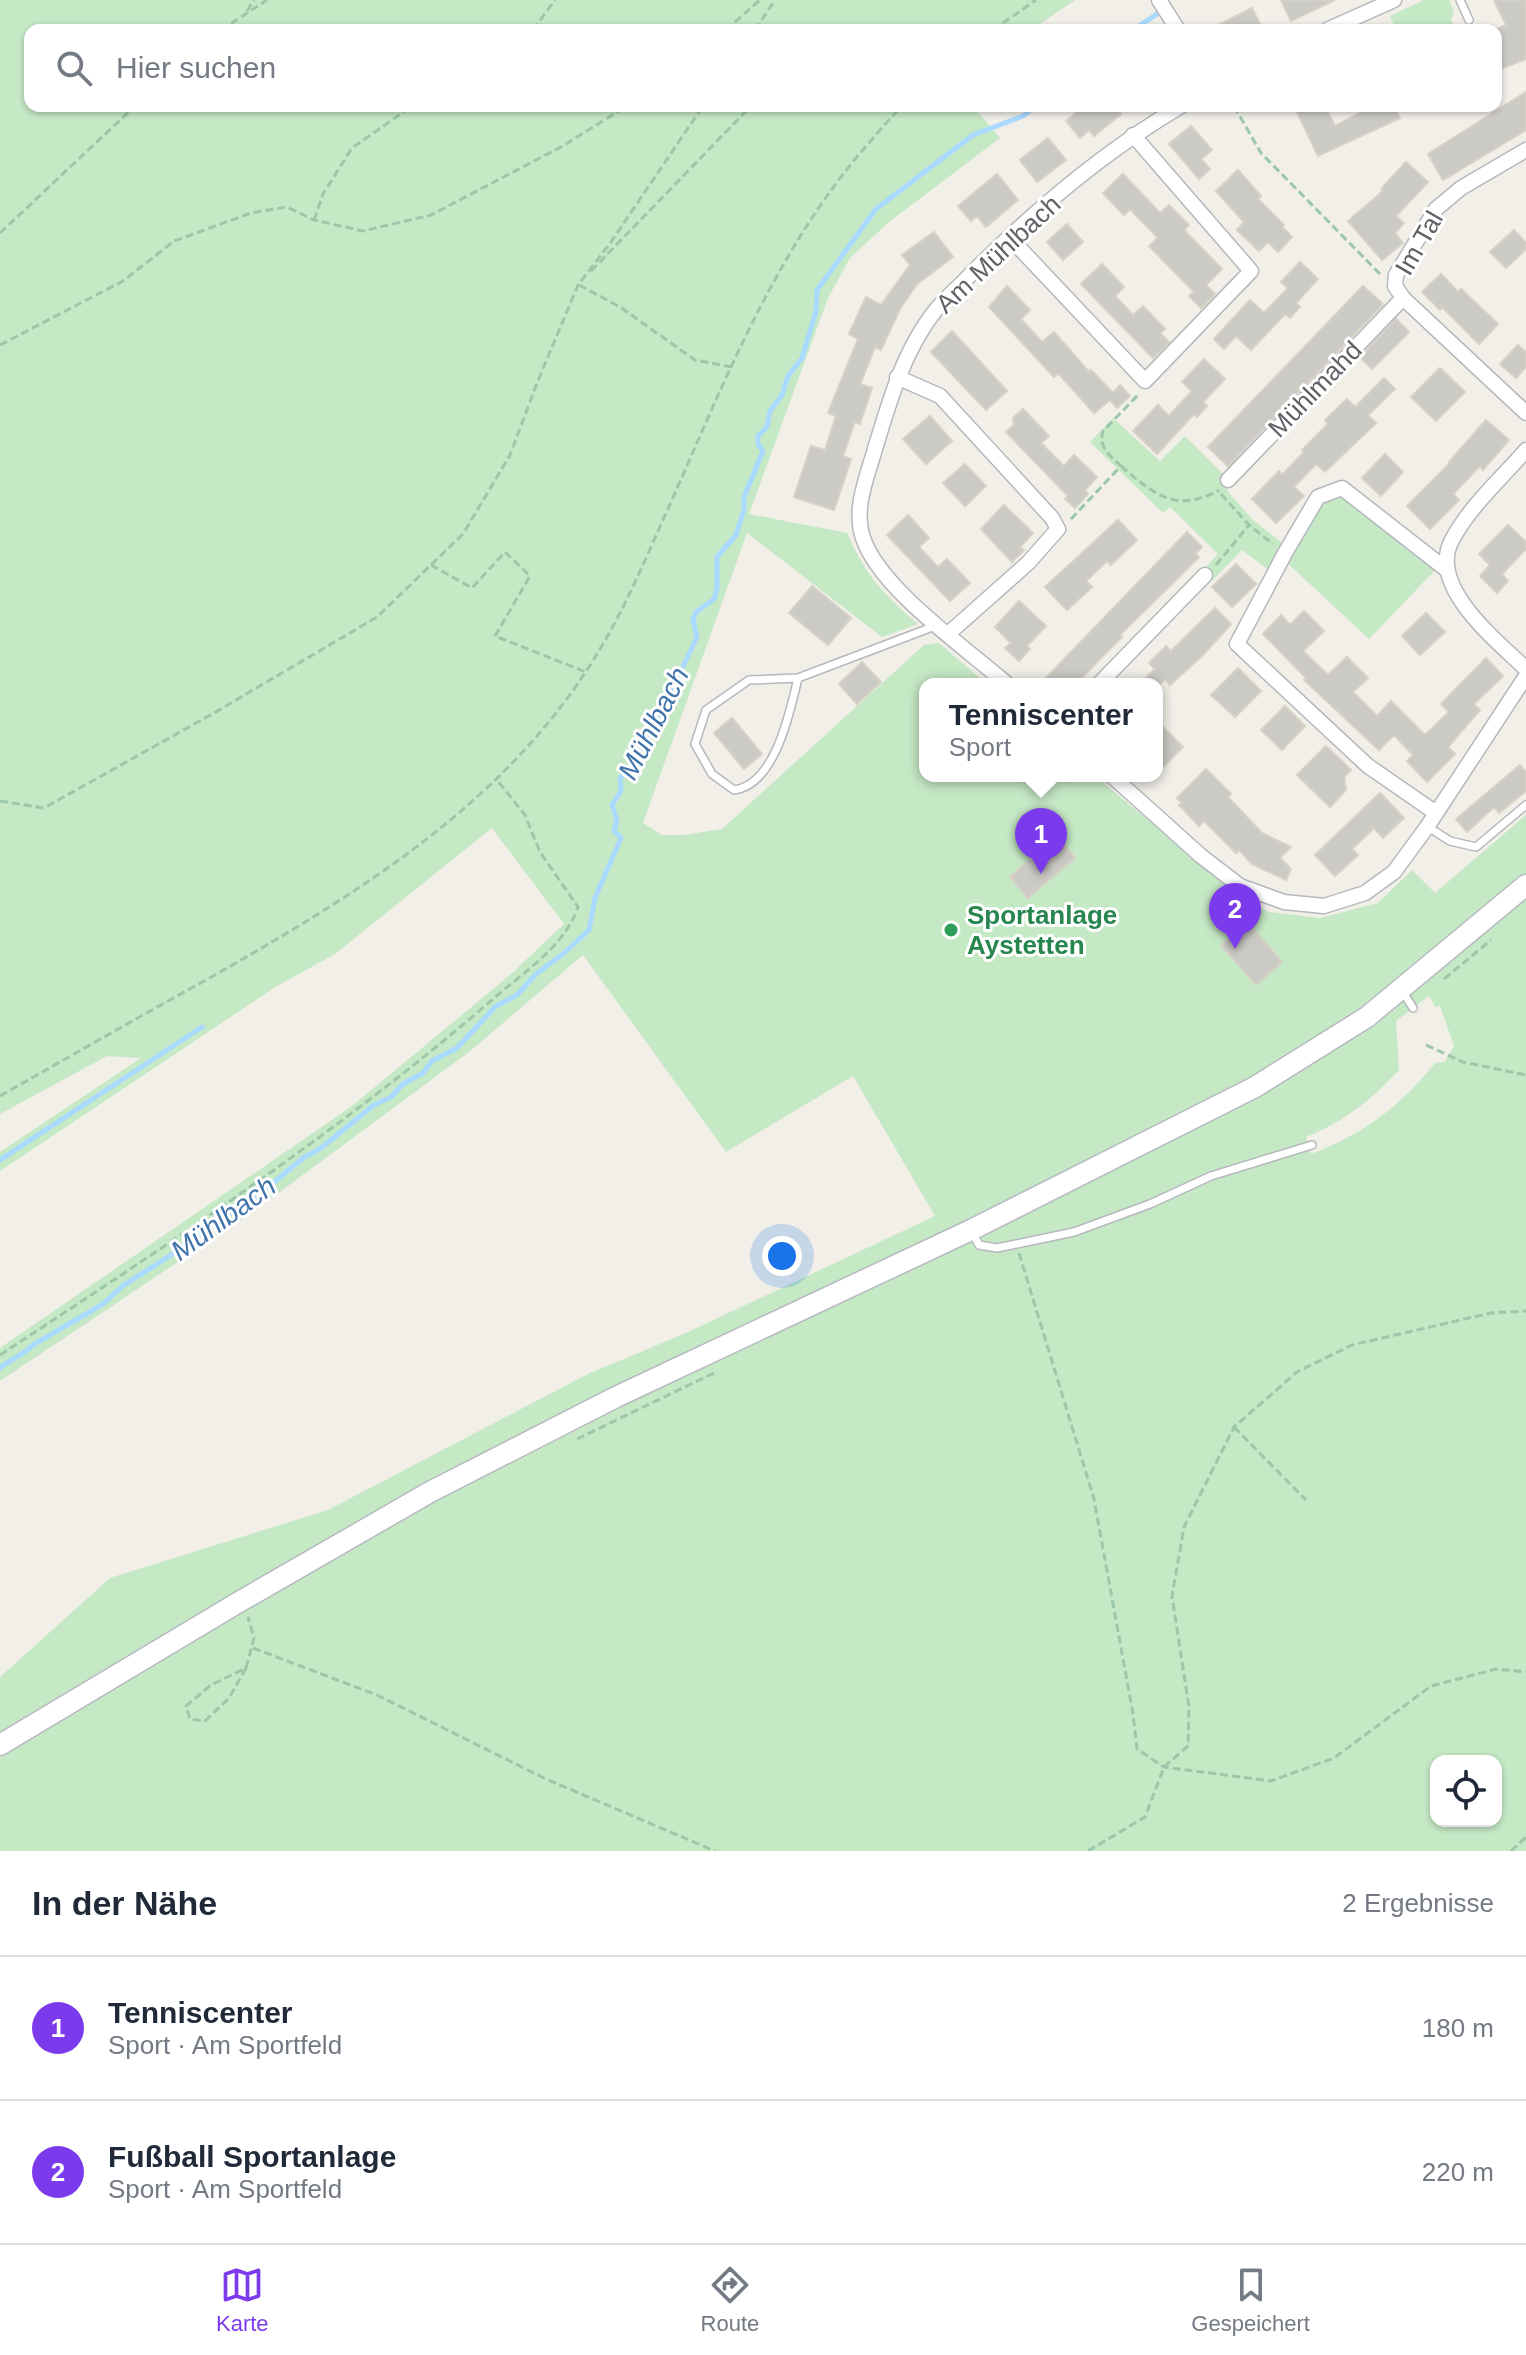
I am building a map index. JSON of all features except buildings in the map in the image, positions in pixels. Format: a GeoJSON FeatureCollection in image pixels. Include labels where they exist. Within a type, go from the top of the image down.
{"type":"FeatureCollection","features":[{"type":"Feature","properties":{"kind":"main road"},"geometry":{"type":"LineString","coordinates":[[0,1745],[430,1492],[616,1397],[971,1230],[1255,1087],[1331,1041],[1402,990],[1526,885]]}},
{"type":"Feature","properties":{"kind":"street"},"geometry":{"type":"LineString","coordinates":[[1159,0],[1174,24]]}},
{"type":"Feature","properties":{"kind":"street"},"geometry":{"type":"LineString","coordinates":[[1340,24],[1394,0]]}},
{"type":"Feature","properties":{"kind":"street","name":"Am Mühlbach"},"geometry":{"type":"LineString","coordinates":[[1000,678],[937,625],[877,563],[863,538],[860,515],[863,490],[897,377],[934,311],[1009,237],[1133,135],[1171,112]]}},
{"type":"Feature","properties":{"kind":"street"},"geometry":{"type":"LineString","coordinates":[[1009,237],[1145,381],[1251,271],[1133,135]]}},
{"type":"Feature","properties":{"kind":"street","name":"Im Tal"},"geometry":{"type":"LineString","coordinates":[[1399,292],[1396,275],[1436,209],[1461,188],[1526,150]]}},
{"type":"Feature","properties":{"kind":"street"},"geometry":{"type":"LineString","coordinates":[[1399,292],[1526,413]]}},
{"type":"Feature","properties":{"kind":"street","name":"Mühlmahd"},"geometry":{"type":"LineString","coordinates":[[1223,486],[1399,292]]}},
{"type":"Feature","properties":{"kind":"street"},"geometry":{"type":"LineString","coordinates":[[897,377],[940,396],[1052,518],[1058,529],[1028,563],[937,625]]}},
{"type":"Feature","properties":{"kind":"street"},"geometry":{"type":"LineString","coordinates":[[1526,450],[1450,542],[1447,570],[1452,587],[1468,611],[1526,669]]}},
{"type":"Feature","properties":{"kind":"street"},"geometry":{"type":"LineString","coordinates":[[1436,813],[1368,766],[1237,644],[1318,497],[1342,488],[1447,570]]}},
{"type":"Feature","properties":{"kind":"street"},"geometry":{"type":"LineString","coordinates":[[1105,678],[1205,575]]}},
{"type":"Feature","properties":{"kind":"street"},"geometry":{"type":"LineString","coordinates":[[1119,782],[1201,856],[1240,886],[1284,902],[1324,906],[1365,893],[1394,872],[1526,676]]}},
{"type":"Feature","properties":{"kind":"lane"},"geometry":{"type":"LineString","coordinates":[[1460,0],[1469,20]]}},
{"type":"Feature","properties":{"kind":"lane"},"geometry":{"type":"LineString","coordinates":[[798,678],[787,727],[762,774],[746,789],[734,790],[712,774],[695,744],[706,710],[749,680],[798,678],[937,625]]}},
{"type":"Feature","properties":{"kind":"lane"},"geometry":{"type":"LineString","coordinates":[[1427,827],[1450,841],[1476,847],[1526,805]]}},
{"type":"Feature","properties":{"kind":"lane"},"geometry":{"type":"LineString","coordinates":[[1402,990],[1413,1008]]}},
{"type":"Feature","properties":{"kind":"lane"},"geometry":{"type":"LineString","coordinates":[[971,1230],[979,1245],[997,1248],[1074,1232],[1150,1204],[1211,1176],[1312,1145]]}},
{"type":"Feature","properties":{"kind":"path"},"geometry":{"type":"LineString","coordinates":[[245,14],[254,0]]}},
{"type":"Feature","properties":{"kind":"path"},"geometry":{"type":"LineString","coordinates":[[230,24],[267,0]]}},
{"type":"Feature","properties":{"kind":"path"},"geometry":{"type":"LineString","coordinates":[[537,24],[555,0]]}},
{"type":"Feature","properties":{"kind":"path"},"geometry":{"type":"LineString","coordinates":[[733,24],[760,0]]}},
{"type":"Feature","properties":{"kind":"path"},"geometry":{"type":"LineString","coordinates":[[759,24],[775,0]]}},
{"type":"Feature","properties":{"kind":"path"},"geometry":{"type":"LineString","coordinates":[[1002,24],[1036,0]]}},
{"type":"Feature","properties":{"kind":"path"},"geometry":{"type":"LineString","coordinates":[[0,233],[129,112]]}},
{"type":"Feature","properties":{"kind":"path"},"geometry":{"type":"LineString","coordinates":[[314,220],[323,194],[352,148],[403,112]]}},
{"type":"Feature","properties":{"kind":"path"},"geometry":{"type":"LineString","coordinates":[[0,345],[123,281],[174,241],[251,213],[287,207],[314,220],[363,231],[431,215],[561,147],[617,112]]}},
{"type":"Feature","properties":{"kind":"path"},"geometry":{"type":"LineString","coordinates":[[0,801],[44,808],[377,617],[463,534],[510,455],[578,285],[611,242],[699,112]]}},
{"type":"Feature","properties":{"kind":"path"},"geometry":{"type":"LineString","coordinates":[[578,285],[745,112]]}},
{"type":"Feature","properties":{"kind":"path"},"geometry":{"type":"LineString","coordinates":[[0,1096],[270,944],[359,890],[440,830],[497,779],[540,733],[586,672],[631,591],[774,280],[830,189],[897,112]]}},
{"type":"Feature","properties":{"kind":"path"},"geometry":{"type":"LineString","coordinates":[[1237,112],[1261,153],[1399,292]]}},
{"type":"Feature","properties":{"kind":"path"},"geometry":{"type":"LineString","coordinates":[[578,285],[620,307],[695,360],[732,367]]}},
{"type":"Feature","properties":{"kind":"path"},"geometry":{"type":"LineString","coordinates":[[1145,381],[1141,392],[1103,431],[1103,446],[1152,494],[1163,498],[1188,501],[1223,486],[1249,525],[1285,553]]}},
{"type":"Feature","properties":{"kind":"path"},"geometry":{"type":"LineString","coordinates":[[1058,529],[1121,466]]}},
{"type":"Feature","properties":{"kind":"path"},"geometry":{"type":"LineString","coordinates":[[1205,575],[1227,554],[1249,525]]}},
{"type":"Feature","properties":{"kind":"path"},"geometry":{"type":"LineString","coordinates":[[431,565],[472,588],[505,552],[530,576],[495,636],[586,672]]}},
{"type":"Feature","properties":{"kind":"path"},"geometry":{"type":"LineString","coordinates":[[0,1355],[211,1214],[355,1111],[470,1018],[558,942],[571,927],[578,907],[540,852],[525,815],[497,779]]}},
{"type":"Feature","properties":{"kind":"path"},"geometry":{"type":"LineString","coordinates":[[1426,1045],[1463,1062],[1526,1075]]}},
{"type":"Feature","properties":{"kind":"path"},"geometry":{"type":"LineString","coordinates":[[1016,1245],[1094,1499],[1137,1749],[1164,1767],[1271,1781],[1334,1758],[1431,1686],[1496,1669],[1526,1672]]}},
{"type":"Feature","properties":{"kind":"path"},"geometry":{"type":"LineString","coordinates":[[1088,1851],[1145,1817],[1164,1767],[1188,1746],[1189,1707],[1172,1596],[1184,1527],[1234,1427],[1297,1372],[1352,1345],[1491,1313],[1526,1311]]}},
{"type":"Feature","properties":{"kind":"path"},"geometry":{"type":"LineString","coordinates":[[1234,1427],[1306,1500]]}},
{"type":"Feature","properties":{"kind":"path"},"geometry":{"type":"LineString","coordinates":[[239,1602],[254,1638],[246,1668],[229,1698],[205,1721],[190,1719],[186,1706],[211,1685],[246,1668]]}},
{"type":"Feature","properties":{"kind":"path"},"geometry":{"type":"LineString","coordinates":[[253,1648],[377,1695],[546,1779],[715,1851]]}},
{"type":"Feature","properties":{"kind":"path"},"geometry":{"type":"LineString","coordinates":[[1511,1851],[1526,1837]]}},
{"type":"Feature","properties":{"kind":"green space"},"geometry":{"type":"Polygon","coordinates":[[[0,0],[1075,0],[1040,24],[24,24],[24,112],[978,112],[1000,138],[889,222],[850,258],[828,298],[749,514],[847,533],[876,583],[918,624],[882,637],[747,533],[643,823],[662,835],[722,829],[924,645],[939,643],[980,678],[919,678],[919,782],[1102,782],[1242,898],[1269,912],[1320,918],[1378,903],[1412,870],[1435,893],[1526,815],[1526,1851],[0,1851],[0,1677],[110,1578],[328,1510],[588,1374],[686,1333],[935,1216],[853,1076],[726,1152],[583,955],[469,1052],[254,1211],[0,1381],[0,1348],[352,1106],[510,975],[564,924],[492,828],[335,954],[277,986],[0,1171],[0,1152],[141,1058],[107,1056],[0,1114],[0,0]],[[1429,996],[1396,1021],[1399,1070],[1357,1109],[1306,1137],[1311,1154],[1347,1138],[1379,1118],[1408,1093],[1435,1063],[1445,1062],[1454,1046],[1440,1006],[1435,1007],[1429,996]]]}},
{"type":"Feature","properties":{"kind":"green space"},"geometry":{"type":"Polygon","coordinates":[[[1424,0],[1449,0],[1454,11],[1453,24],[1393,24],[1390,16],[1424,0]]]}},
{"type":"Feature","properties":{"kind":"green space"},"geometry":{"type":"Polygon","coordinates":[[[1113,418],[1160,461],[1185,436],[1227,478],[1228,492],[1252,519],[1287,547],[1273,573],[1242,550],[1213,580],[1203,570],[1218,554],[1170,507],[1163,513],[1090,442],[1113,418]]]}},
{"type":"Feature","properties":{"kind":"green space"},"geometry":{"type":"Polygon","coordinates":[[[1342,489],[1440,565],[1369,639],[1283,559],[1318,498],[1342,489]]]}},
{"type":"Feature","properties":{"kind":"waterway","name":"Mühlbach"},"geometry":{"type":"LineString","coordinates":[[1142,24],[1157,14]]}},
{"type":"Feature","properties":{"kind":"waterway","name":"Mühlbach"},"geometry":{"type":"LineString","coordinates":[[0,1368],[103,1304],[124,1285],[171,1255],[209,1225],[248,1204],[303,1158],[321,1148],[374,1105],[391,1097],[403,1084],[423,1073],[432,1061],[457,1048],[496,1006],[517,995],[536,974],[589,930],[595,898],[621,838],[614,831],[617,820],[612,805],[621,791],[620,778],[640,758],[643,740],[652,732],[697,637],[693,620],[696,612],[714,599],[717,557],[736,535],[744,510],[744,497],[763,451],[758,444],[758,436],[767,427],[770,411],[782,395],[788,376],[802,358],[816,311],[817,290],[876,209],[973,135],[1028,112]]}},
{"type":"Feature","properties":{"kind":"waterway"},"geometry":{"type":"LineString","coordinates":[[0,1160],[202,1027]]}},
{"type":"Feature","properties":{"kind":"place","name":"Tenniscenter"},"geometry":{"type":"Point","coordinates":[1041,874]}},
{"type":"Feature","properties":{"kind":"place","name":"Sportanlage Aystetten"},"geometry":{"type":"Point","coordinates":[951,930]}},
{"type":"Feature","properties":{"kind":"place","name":"Fußball Sportanlage"},"geometry":{"type":"Point","coordinates":[1235,949]}}]}
